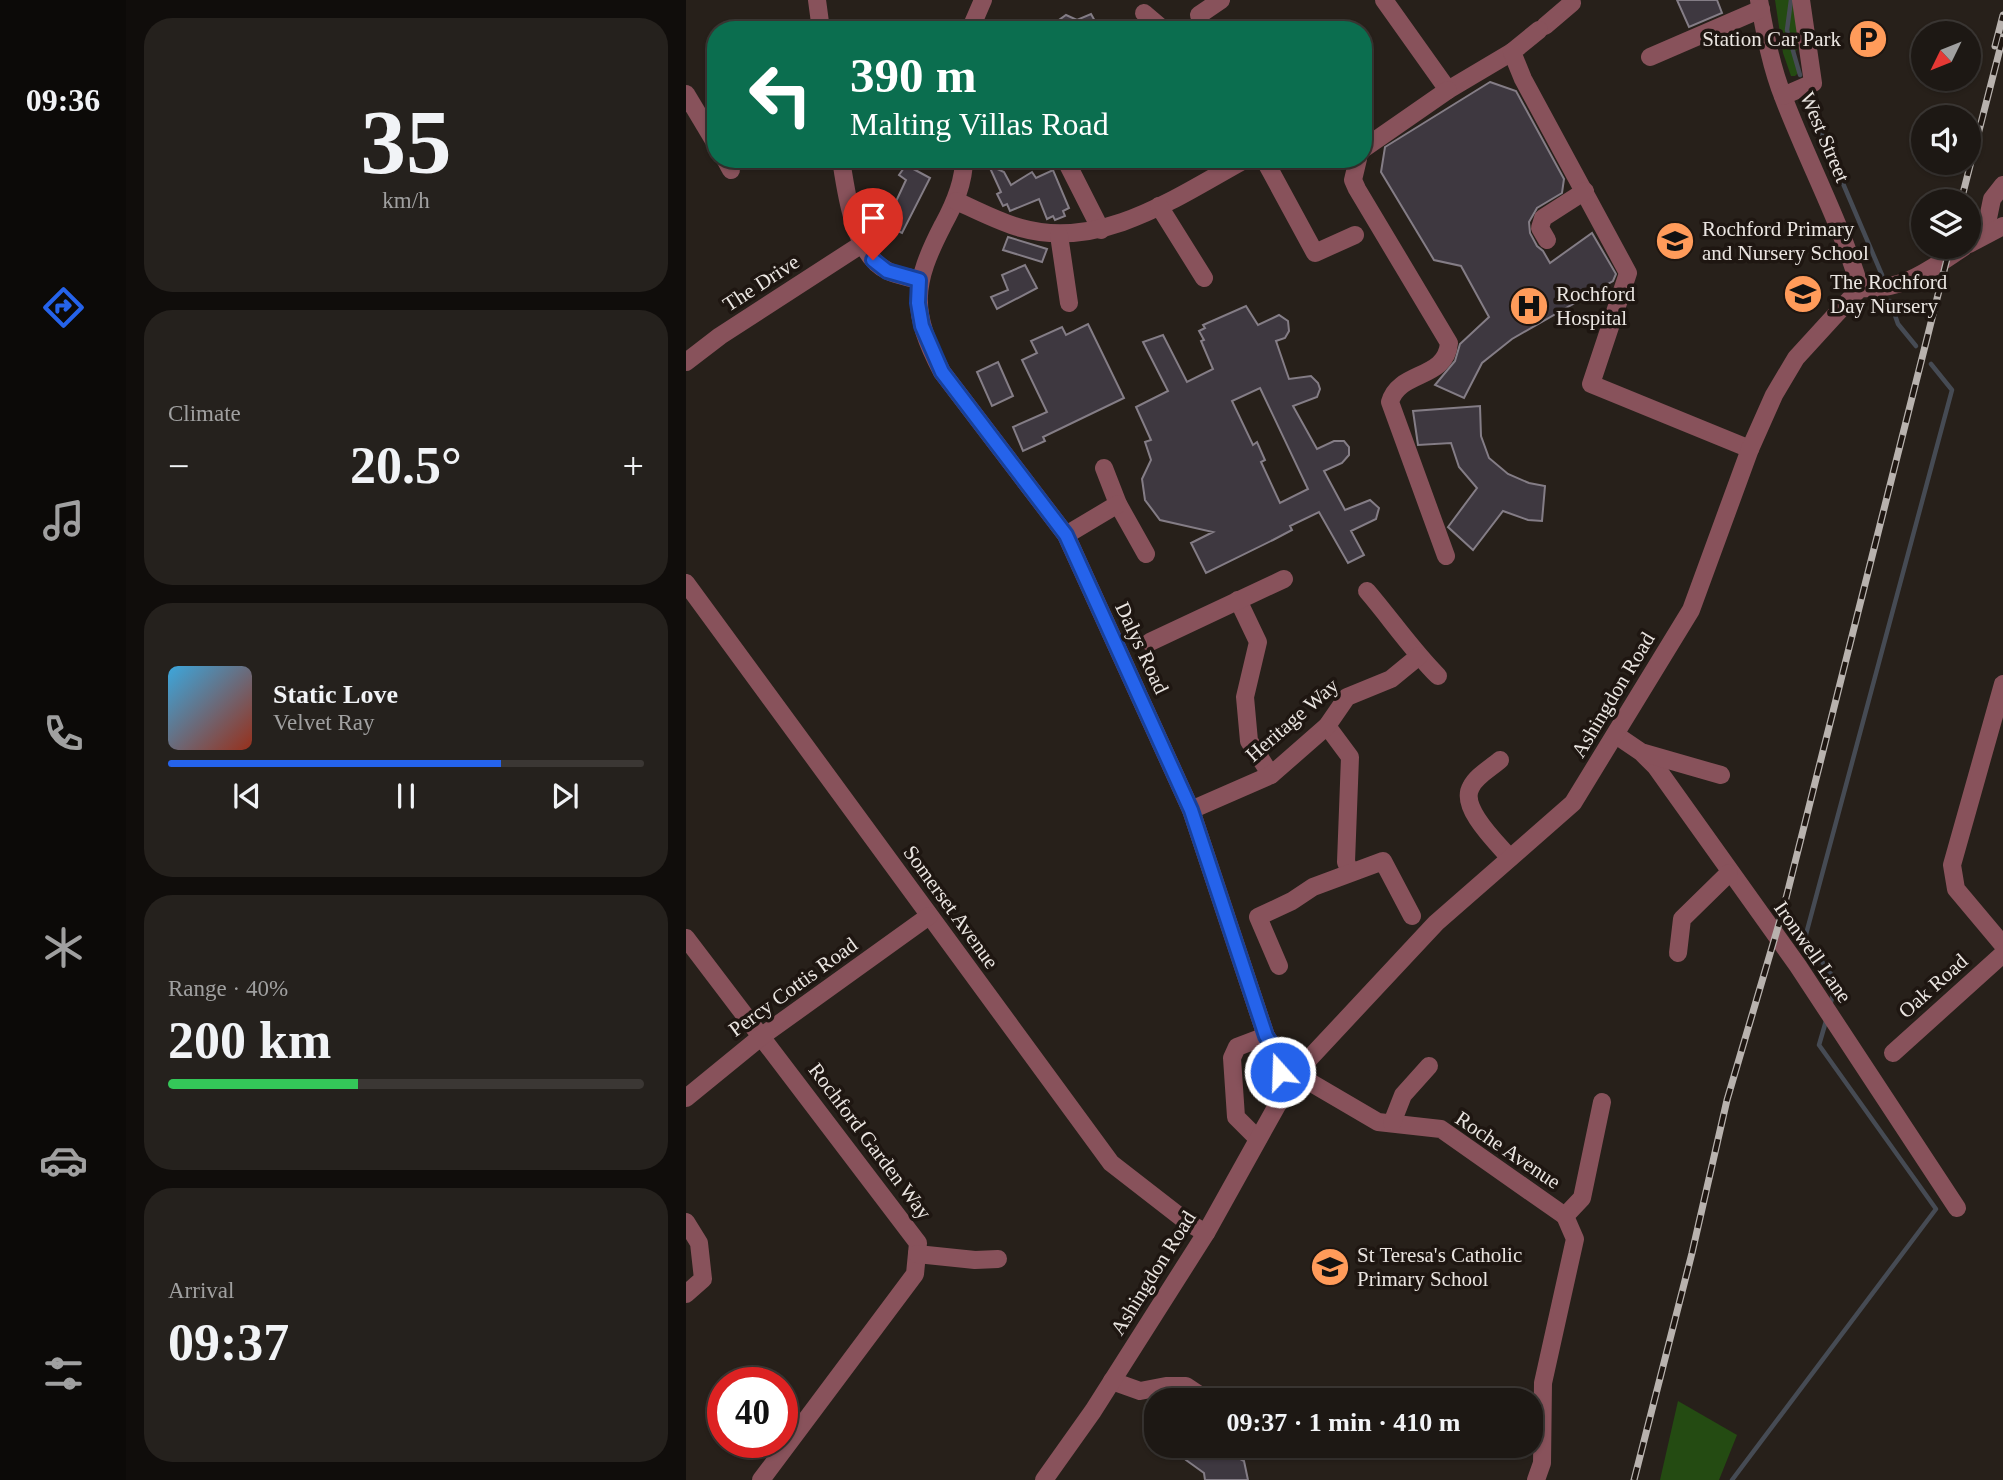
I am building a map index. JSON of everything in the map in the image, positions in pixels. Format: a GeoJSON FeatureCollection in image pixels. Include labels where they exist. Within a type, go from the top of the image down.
{"type":"FeatureCollection","features":[{"type":"Feature","properties":{"kind":"street"},"geometry":{"type":"LineString","coordinates":[[817,0],[820,21]]}},
{"type":"Feature","properties":{"kind":"street"},"geometry":{"type":"LineString","coordinates":[[974,21],[983,0]]}},
{"type":"Feature","properties":{"kind":"street"},"geometry":{"type":"LineString","coordinates":[[1199,15],[1221,0]]}},
{"type":"Feature","properties":{"kind":"street"},"geometry":{"type":"LineString","coordinates":[[1384,0],[1448,90]]}},
{"type":"Feature","properties":{"kind":"street"},"geometry":{"type":"LineString","coordinates":[[1783,96],[1813,83],[1801,0]]}},
{"type":"Feature","properties":{"kind":"street"},"geometry":{"type":"LineString","coordinates":[[1372,143],[1448,90],[1512,52],[1571,1]]}},
{"type":"Feature","properties":{"kind":"street"},"geometry":{"type":"LineString","coordinates":[[1650,57],[1760,4]]}},
{"type":"Feature","properties":{"kind":"street","name":"West Street"},"geometry":{"type":"LineString","coordinates":[[1760,4],[1764,33],[1783,96],[1852,259],[1860,288]]}},
{"type":"Feature","properties":{"kind":"street"},"geometry":{"type":"LineString","coordinates":[[1144,13],[1153,21]]}},
{"type":"Feature","properties":{"kind":"street"},"geometry":{"type":"LineString","coordinates":[[1512,52],[1522,79],[1628,273],[1591,384],[1750,449]]}},
{"type":"Feature","properties":{"kind":"street"},"geometry":{"type":"LineString","coordinates":[[686,94],[707,129]]}},
{"type":"Feature","properties":{"kind":"street"},"geometry":{"type":"LineString","coordinates":[[843,168],[849,205],[862,244],[873,260],[887,271],[919,280],[956,201],[962,168]]}},
{"type":"Feature","properties":{"kind":"street"},"geometry":{"type":"LineString","coordinates":[[1070,168],[1101,230]]}},
{"type":"Feature","properties":{"kind":"street"},"geometry":{"type":"LineString","coordinates":[[956,201],[1020,228],[1059,235],[1101,230],[1159,206],[1229,168]]}},
{"type":"Feature","properties":{"kind":"street"},"geometry":{"type":"LineString","coordinates":[[1269,168],[1315,253],[1354,235]]}},
{"type":"Feature","properties":{"kind":"street"},"geometry":{"type":"LineString","coordinates":[[1356,168],[1353,180],[1357,189],[1449,343],[1441,364],[1398,385],[1390,402],[1446,556]]}},
{"type":"Feature","properties":{"kind":"street"},"geometry":{"type":"LineString","coordinates":[[1986,233],[1992,199],[2003,185]]}},
{"type":"Feature","properties":{"kind":"street"},"geometry":{"type":"LineString","coordinates":[[1547,240],[1540,228],[1543,218],[1585,191]]}},
{"type":"Feature","properties":{"kind":"street"},"geometry":{"type":"LineString","coordinates":[[1159,206],[1204,278]]}},
{"type":"Feature","properties":{"kind":"street"},"geometry":{"type":"LineString","coordinates":[[1981,236],[2003,226]]}},
{"type":"Feature","properties":{"kind":"street"},"geometry":{"type":"LineString","coordinates":[[1059,235],[1069,303]]}},
{"type":"Feature","properties":{"kind":"street","name":"The Drive"},"geometry":{"type":"LineString","coordinates":[[686,362],[720,336],[862,244]]}},
{"type":"Feature","properties":{"kind":"street"},"geometry":{"type":"LineString","coordinates":[[1860,288],[1882,289],[1917,277],[1945,259]]}},
{"type":"Feature","properties":{"kind":"street","name":"Dalys Road"},"geometry":{"type":"LineString","coordinates":[[919,280],[918,303],[922,326],[942,372],[1066,535],[1191,810],[1266,1036],[1283,1061]]}},
{"type":"Feature","properties":{"kind":"street","name":"Ashingdon Road"},"geometry":{"type":"LineString","coordinates":[[1308,1059],[1436,923],[1573,803],[1691,610],[1750,449],[1774,395],[1796,358],[1860,288]]}},
{"type":"Feature","properties":{"kind":"street"},"geometry":{"type":"LineString","coordinates":[[1104,468],[1118,504],[1146,554]]}},
{"type":"Feature","properties":{"kind":"street"},"geometry":{"type":"LineString","coordinates":[[1066,535],[1118,504]]}},
{"type":"Feature","properties":{"kind":"street"},"geometry":{"type":"LineString","coordinates":[[1150,642],[1284,579]]}},
{"type":"Feature","properties":{"kind":"street","name":"Somerset Avenue"},"geometry":{"type":"LineString","coordinates":[[686,583],[1111,1163],[1187,1222],[1206,1233]]}},
{"type":"Feature","properties":{"kind":"street"},"geometry":{"type":"LineString","coordinates":[[1367,591],[1438,676]]}},
{"type":"Feature","properties":{"kind":"street"},"geometry":{"type":"LineString","coordinates":[[1238,600],[1258,642],[1245,697],[1249,741],[1271,775]]}},
{"type":"Feature","properties":{"kind":"street","name":"Heritage Way"},"geometry":{"type":"LineString","coordinates":[[1191,810],[1271,775],[1327,726],[1348,697],[1391,679],[1419,656]]}},
{"type":"Feature","properties":{"kind":"street"},"geometry":{"type":"LineString","coordinates":[[2003,684],[1952,865],[1956,889],[2003,945]]}},
{"type":"Feature","properties":{"kind":"street"},"geometry":{"type":"LineString","coordinates":[[1327,726],[1350,757],[1346,862],[1350,871]]}},
{"type":"Feature","properties":{"kind":"street","name":"Ironwell Lane"},"geometry":{"type":"LineString","coordinates":[[1616,735],[1641,752],[1656,768],[1798,967],[1957,1208]]}},
{"type":"Feature","properties":{"kind":"street"},"geometry":{"type":"LineString","coordinates":[[1641,752],[1664,761],[1721,775]]}},
{"type":"Feature","properties":{"kind":"street"},"geometry":{"type":"LineString","coordinates":[[1500,760],[1472,784],[1468,801],[1479,820],[1510,858]]}},
{"type":"Feature","properties":{"kind":"street"},"geometry":{"type":"LineString","coordinates":[[1279,965],[1258,917],[1292,901],[1313,887],[1350,871],[1383,861],[1412,916]]}},
{"type":"Feature","properties":{"kind":"street"},"geometry":{"type":"LineString","coordinates":[[1678,953],[1682,919],[1729,873]]}},
{"type":"Feature","properties":{"kind":"street","name":"Percy Cottis Road"},"geometry":{"type":"LineString","coordinates":[[686,1098],[762,1036],[929,916]]}},
{"type":"Feature","properties":{"kind":"street","name":"Rochford Garden Way"},"geometry":{"type":"LineString","coordinates":[[686,938],[918,1243],[915,1274],[761,1480]]}},
{"type":"Feature","properties":{"kind":"street","name":"Oak Road"},"geometry":{"type":"LineString","coordinates":[[1893,1053],[2003,954]]}},
{"type":"Feature","properties":{"kind":"street"},"geometry":{"type":"LineString","coordinates":[[1258,1139],[1236,1117],[1232,1058],[1237,1047],[1266,1036]]}},
{"type":"Feature","properties":{"kind":"street"},"geometry":{"type":"LineString","coordinates":[[1295,1054],[1308,1059],[1312,1073],[1308,1081],[1299,1086],[1289,1084],[1280,1072],[1283,1061],[1295,1054]]}},
{"type":"Feature","properties":{"kind":"street"},"geometry":{"type":"LineString","coordinates":[[1392,1123],[1403,1095],[1429,1066]]}},
{"type":"Feature","properties":{"kind":"street","name":"Roche Avenue"},"geometry":{"type":"LineString","coordinates":[[1308,1081],[1378,1122],[1441,1129],[1565,1216]]}},
{"type":"Feature","properties":{"kind":"street","name":"Ashingdon Road"},"geometry":{"type":"LineString","coordinates":[[1045,1480],[1206,1233],[1289,1084]]}},
{"type":"Feature","properties":{"kind":"street"},"geometry":{"type":"LineString","coordinates":[[1536,1480],[1542,1463],[1544,1383],[1575,1239],[1565,1216],[1582,1198],[1602,1102]]}},
{"type":"Feature","properties":{"kind":"street"},"geometry":{"type":"LineString","coordinates":[[686,1222],[699,1243],[703,1279],[686,1294]]}},
{"type":"Feature","properties":{"kind":"street"},"geometry":{"type":"LineString","coordinates":[[917,1254],[975,1260],[998,1259]]}},
{"type":"Feature","properties":{"kind":"street"},"geometry":{"type":"LineString","coordinates":[[1112,1381],[1144,1390]]}},
{"type":"Feature","properties":{"kind":"street"},"geometry":{"type":"LineString","coordinates":[[1156,1388],[1189,1388]]}},
{"type":"Feature","properties":{"kind":"green space"},"geometry":{"type":"Polygon","coordinates":[[[1775,0],[1793,0],[1799,47],[1795,52],[1799,72],[1795,76],[1791,76],[1783,53],[1775,0]]]}},
{"type":"Feature","properties":{"kind":"green space"},"geometry":{"type":"Polygon","coordinates":[[[1678,1401],[1737,1435],[1719,1480],[1660,1480],[1678,1401]]]}},
{"type":"Feature","properties":{"kind":"building"},"geometry":{"type":"Polygon","coordinates":[[[1677,0],[1717,0],[1722,13],[1689,27],[1677,0]]]}},
{"type":"Feature","properties":{"kind":"building"},"geometry":{"type":"Polygon","coordinates":[[[1091,14],[1095,21],[1059,21],[1066,15],[1077,20],[1091,14]]]}},
{"type":"Feature","properties":{"kind":"building"},"geometry":{"type":"Polygon","coordinates":[[[1490,82],[1516,91],[1564,179],[1562,193],[1537,208],[1529,222],[1530,233],[1537,246],[1550,263],[1592,233],[1616,274],[1613,281],[1512,339],[1482,363],[1464,398],[1435,385],[1455,361],[1460,344],[1489,317],[1461,266],[1434,260],[1381,172],[1385,147],[1490,82]]]}},
{"type":"Feature","properties":{"kind":"building"},"geometry":{"type":"Polygon","coordinates":[[[904,168],[912,168],[930,178],[902,233],[885,225],[906,180],[899,175],[904,168]]]}},
{"type":"Feature","properties":{"kind":"building"},"geometry":{"type":"Polygon","coordinates":[[[990,168],[1004,172],[1011,185],[1032,172],[1036,178],[1053,170],[1069,208],[1063,211],[1065,216],[1055,220],[1053,216],[1047,219],[1039,199],[1010,211],[1007,204],[1003,206],[997,194],[1001,192],[990,168]]]}},
{"type":"Feature","properties":{"kind":"building"},"geometry":{"type":"Polygon","coordinates":[[[1008,237],[1047,249],[1042,262],[1003,250],[1008,237]]]}},
{"type":"Feature","properties":{"kind":"building"},"geometry":{"type":"Polygon","coordinates":[[[1025,265],[1037,288],[997,309],[991,297],[1008,290],[1002,275],[1025,265]]]}},
{"type":"Feature","properties":{"kind":"building"},"geometry":{"type":"Polygon","coordinates":[[[1246,306],[1258,325],[1279,315],[1288,321],[1289,331],[1285,338],[1276,341],[1289,379],[1311,376],[1320,389],[1317,397],[1293,406],[1317,449],[1334,441],[1344,441],[1349,447],[1349,455],[1342,463],[1324,471],[1345,510],[1370,500],[1379,508],[1376,519],[1351,531],[1364,555],[1348,563],[1319,512],[1290,526],[1292,530],[1206,573],[1191,543],[1213,532],[1160,520],[1145,500],[1142,479],[1151,460],[1145,442],[1151,440],[1136,407],[1168,391],[1143,342],[1163,335],[1187,382],[1213,369],[1201,341],[1204,340],[1199,331],[1205,328],[1203,325],[1246,306]],[[1260,388],[1232,401],[1253,445],[1257,442],[1265,460],[1261,462],[1280,503],[1308,489],[1260,388]]]}},
{"type":"Feature","properties":{"kind":"building"},"geometry":{"type":"Polygon","coordinates":[[[1088,324],[1124,398],[1043,437],[1045,441],[1023,451],[1013,427],[1047,412],[1022,360],[1037,353],[1031,341],[1062,327],[1066,335],[1088,324]]]}},
{"type":"Feature","properties":{"kind":"building"},"geometry":{"type":"Polygon","coordinates":[[[998,362],[1013,396],[992,406],[977,372],[998,362]]]}},
{"type":"Feature","properties":{"kind":"building"},"geometry":{"type":"Polygon","coordinates":[[[1480,406],[1481,436],[1489,458],[1508,474],[1545,486],[1542,521],[1528,520],[1503,511],[1473,550],[1448,527],[1477,488],[1459,467],[1451,443],[1418,445],[1413,411],[1480,406]]]}},
{"type":"Feature","properties":{"kind":"building"},"geometry":{"type":"Polygon","coordinates":[[[1238,1458],[1244,1461],[1248,1480],[1205,1480],[1204,1473],[1186,1460],[1238,1458]]]}},
{"type":"Feature","properties":{"kind":"waterway"},"geometry":{"type":"LineString","coordinates":[[1791,0],[1787,30],[1800,75]]}},
{"type":"Feature","properties":{"kind":"waterway"},"geometry":{"type":"LineString","coordinates":[[1807,99],[1882,275]]}},
{"type":"Feature","properties":{"kind":"waterway"},"geometry":{"type":"LineString","coordinates":[[1890,301],[1898,324],[1916,346]]}},
{"type":"Feature","properties":{"kind":"waterway"},"geometry":{"type":"LineString","coordinates":[[1830,1006],[1836,981],[1805,938],[1952,390],[1931,364]]}},
{"type":"Feature","properties":{"kind":"waterway"},"geometry":{"type":"LineString","coordinates":[[1732,1480],[1936,1209],[1819,1045],[1826,1021]]}},
{"type":"Feature","properties":{"kind":"railway"},"geometry":{"type":"LineString","coordinates":[[1995,46],[2003,15]]}},
{"type":"Feature","properties":{"kind":"railway"},"geometry":{"type":"LineString","coordinates":[[1964,189],[2003,37]]}},
{"type":"Feature","properties":{"kind":"railway"},"geometry":{"type":"LineString","coordinates":[[1634,1480],[1692,1253],[1727,1100],[1783,910],[1947,259]]}},
{"type":"Feature","properties":{"kind":"place","name":"Station Car Park"},"geometry":{"type":"Point","coordinates":[1868,39]}},
{"type":"Feature","properties":{"kind":"place","name":"Rochford Primary and Nursery School"},"geometry":{"type":"Point","coordinates":[1675,241]}},
{"type":"Feature","properties":{"kind":"place","name":"The Rochford Day Nursery"},"geometry":{"type":"Point","coordinates":[1803,294]}},
{"type":"Feature","properties":{"kind":"place","name":"Rochford Hospital"},"geometry":{"type":"Point","coordinates":[1529,306]}},
{"type":"Feature","properties":{"kind":"place","name":"St Teresa's Catholic Primary School"},"geometry":{"type":"Point","coordinates":[1330,1267]}},
{"type":"Feature","properties":{"kind":"route"},"geometry":{"type":"LineString","coordinates":[[873,260],[887,271],[919,280],[918,303],[922,326],[942,372],[1066,535],[1191,810],[1266,1036],[1283,1061],[1280,1072]]}}]}
